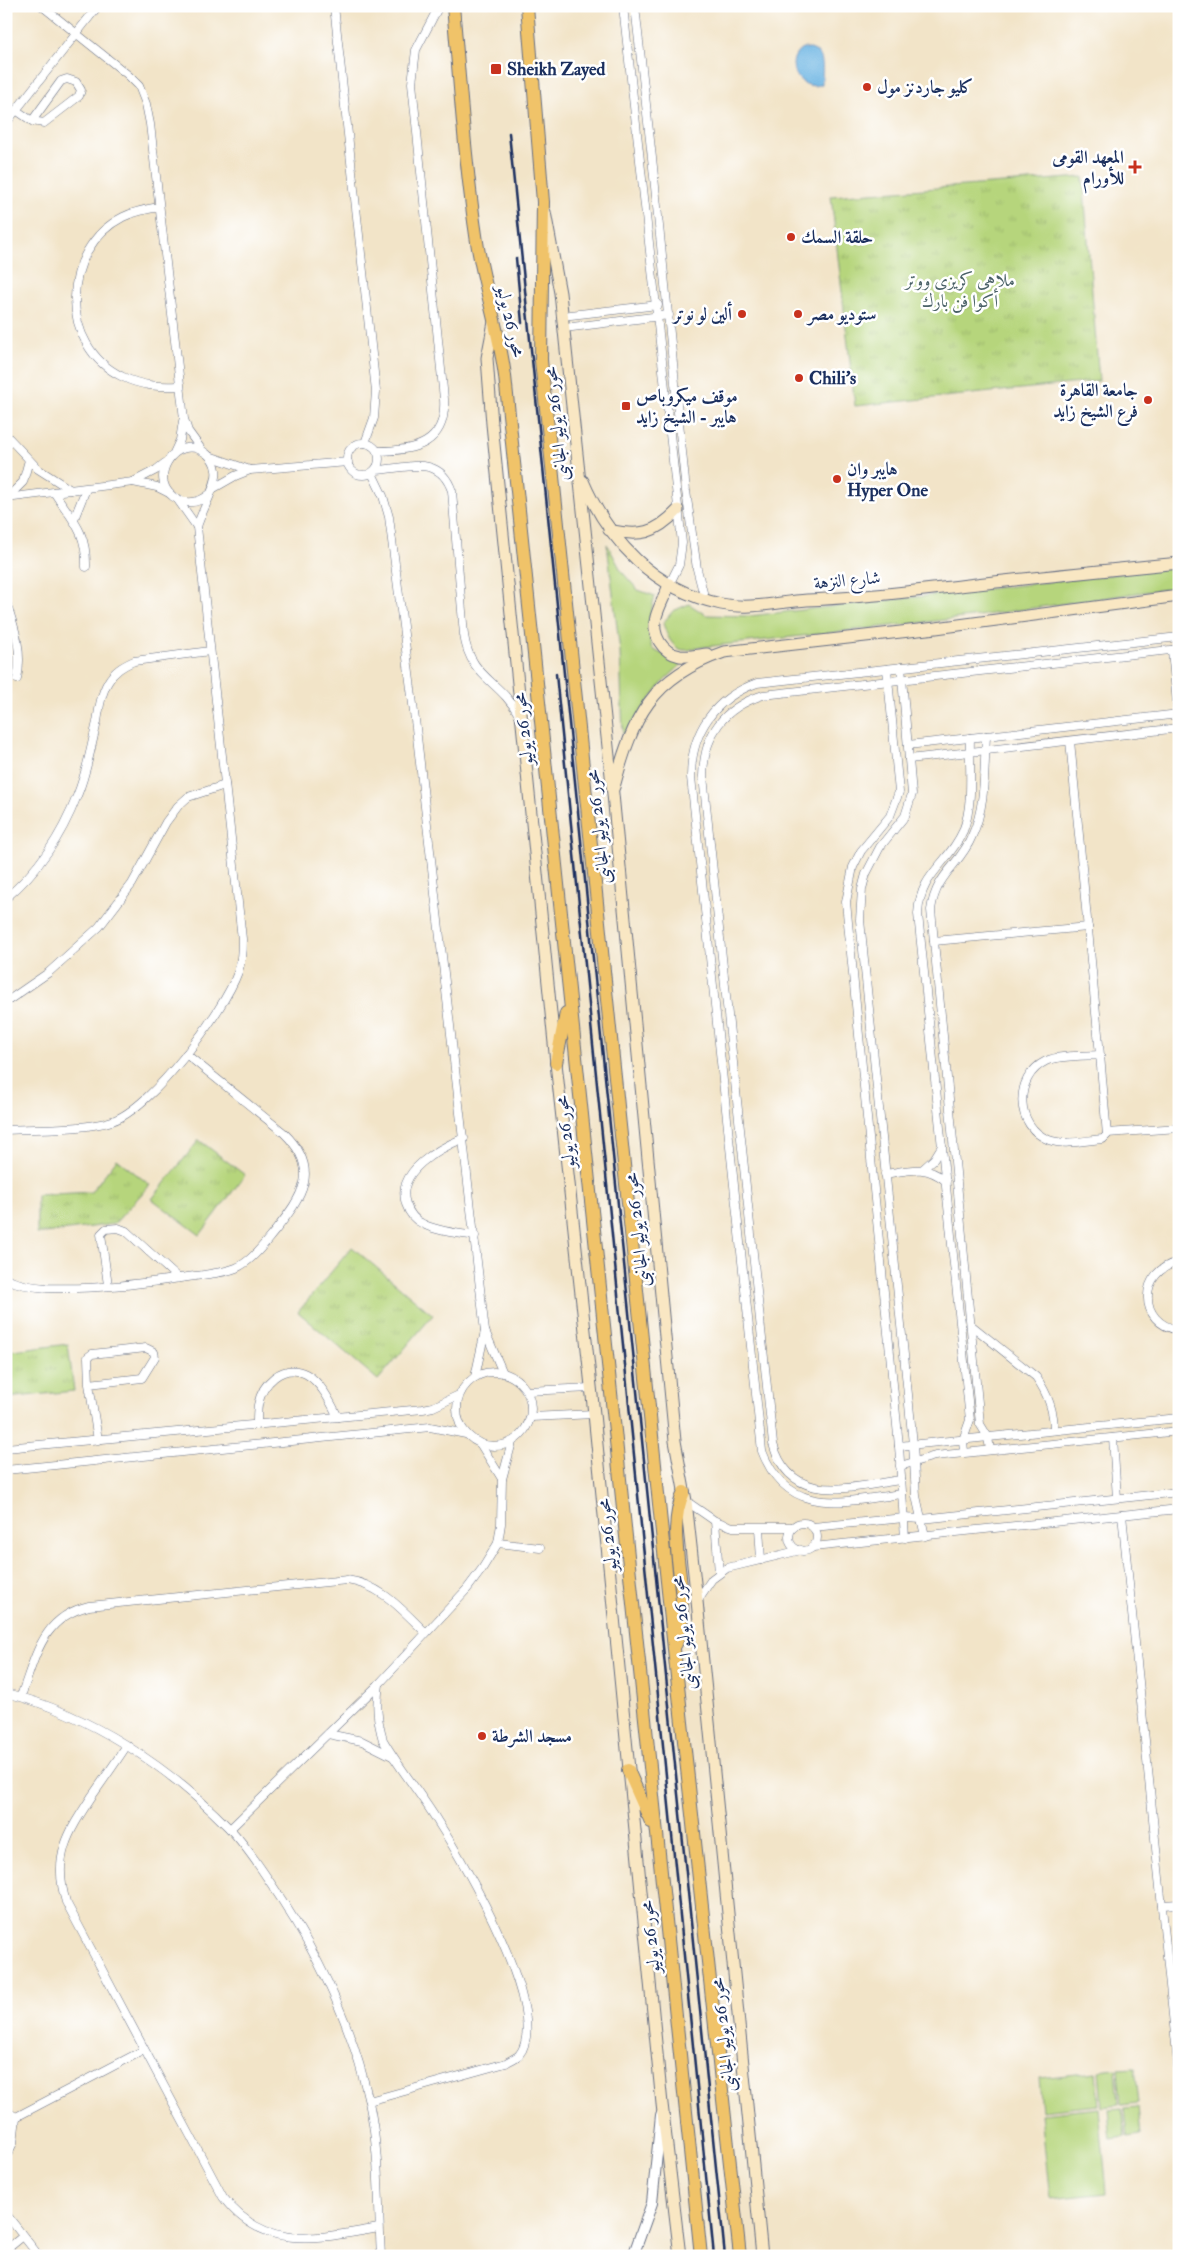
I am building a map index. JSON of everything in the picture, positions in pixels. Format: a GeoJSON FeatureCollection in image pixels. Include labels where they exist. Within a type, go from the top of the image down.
{"type":"FeatureCollection","features":[{"type":"Feature","properties":{"kind":"highway","name":"محور 26 يوليو"},"geometry":{"type":"LineString","coordinates":[[452,6],[474,224],[482,273],[505,376],[568,998],[701,2256]]}},
{"type":"Feature","properties":{"kind":"highway","name":"محور 26 يوليو"},"geometry":{"type":"LineString","coordinates":[[527,6],[543,202],[541,360],[674,1649],[740,2256]]}},
{"type":"Feature","properties":{"kind":"highway"},"geometry":{"type":"LineString","coordinates":[[556,1063],[568,998]]}},
{"type":"Feature","properties":{"kind":"highway"},"geometry":{"type":"LineString","coordinates":[[674,1649],[681,1628],[682,1611],[677,1512],[685,1496]]}},
{"type":"Feature","properties":{"kind":"highway"},"geometry":{"type":"LineString","coordinates":[[628,1770],[656,1834]]}},
{"type":"Feature","properties":{"kind":"main road","name":"محور 26 يوليو الجانبى"},"geometry":{"type":"LineString","coordinates":[[543,202],[557,270],[564,328],[612,794],[675,1442],[685,1496],[698,1601],[762,2256]]}},
{"type":"Feature","properties":{"kind":"main road"},"geometry":{"type":"LineString","coordinates":[[494,322],[489,340],[487,367],[556,1063],[594,1414],[662,2104],[680,2256]]}},
{"type":"Feature","properties":{"kind":"main road","name":"شارع النزهة"},"geometry":{"type":"LineString","coordinates":[[579,471],[592,502],[608,530],[636,561],[669,585],[705,600],[741,607],[917,592],[1179,563]]}},
{"type":"Feature","properties":{"kind":"main road"},"geometry":{"type":"LineString","coordinates":[[608,530],[629,535],[644,533],[654,529],[678,510]]}},
{"type":"Feature","properties":{"kind":"main road"},"geometry":{"type":"LineString","coordinates":[[669,585],[654,628],[660,643],[672,654],[680,656],[936,628],[1179,596]]}},
{"type":"Feature","properties":{"kind":"main road"},"geometry":{"type":"LineString","coordinates":[[612,794],[627,742],[647,704],[678,674],[703,659],[724,652]]}},
{"type":"Feature","properties":{"kind":"street"},"geometry":{"type":"LineString","coordinates":[[42,6],[128,75],[143,93],[150,124],[179,386],[184,419],[194,442],[211,457],[223,463],[250,470],[348,462]]}},
{"type":"Feature","properties":{"kind":"street"},"geometry":{"type":"LineString","coordinates":[[6,123],[98,6]]}},
{"type":"Feature","properties":{"kind":"street"},"geometry":{"type":"LineString","coordinates":[[334,6],[376,391],[374,418],[365,444]]}},
{"type":"Feature","properties":{"kind":"street"},"geometry":{"type":"LineString","coordinates":[[377,451],[392,451],[422,444],[436,433],[444,420],[444,399],[412,83],[416,50],[439,6]]}},
{"type":"Feature","properties":{"kind":"street"},"geometry":{"type":"LineString","coordinates":[[623,6],[682,550],[669,585]]}},
{"type":"Feature","properties":{"kind":"street"},"geometry":{"type":"LineString","coordinates":[[635,6],[669,315],[679,425],[695,555],[705,600]]}},
{"type":"Feature","properties":{"kind":"street"},"geometry":{"type":"LineString","coordinates":[[624,16],[636,15]]}},
{"type":"Feature","properties":{"kind":"street"},"geometry":{"type":"LineString","coordinates":[[16,110],[32,121],[44,124],[79,96],[81,90],[79,85],[72,80],[61,81],[32,121]]}},
{"type":"Feature","properties":{"kind":"street"},"geometry":{"type":"LineString","coordinates":[[159,207],[140,210],[122,217],[106,228],[93,242],[83,258],[77,276],[74,304],[82,335],[92,352],[106,366],[122,377],[140,384],[159,387],[179,386]]}},
{"type":"Feature","properties":{"kind":"street"},"geometry":{"type":"LineString","coordinates":[[562,316],[667,304]]}},
{"type":"Feature","properties":{"kind":"street"},"geometry":{"type":"LineString","coordinates":[[564,328],[669,315]]}},
{"type":"Feature","properties":{"kind":"street"},"geometry":{"type":"LineString","coordinates":[[133,482],[156,470],[174,453],[180,440],[184,419]]}},
{"type":"Feature","properties":{"kind":"street"},"geometry":{"type":"LineString","coordinates":[[668,426],[679,425]]}},
{"type":"Feature","properties":{"kind":"street"},"geometry":{"type":"LineString","coordinates":[[6,435],[29,460],[49,477],[72,490]]}},
{"type":"Feature","properties":{"kind":"street"},"geometry":{"type":"LineString","coordinates":[[503,1373],[485,1331],[416,728],[389,518],[374,471],[379,461],[377,451],[372,446],[365,444],[352,448],[348,462],[355,473],[364,475],[374,471],[429,466],[446,477],[452,491],[464,635],[468,654],[477,670],[505,695],[521,719]]}},
{"type":"Feature","properties":{"kind":"street"},"geometry":{"type":"LineString","coordinates":[[174,453],[188,448],[203,451]]}},
{"type":"Feature","properties":{"kind":"street"},"geometry":{"type":"LineString","coordinates":[[197,527],[217,472],[211,457]]}},
{"type":"Feature","properties":{"kind":"street"},"geometry":{"type":"LineString","coordinates":[[6,498],[23,482],[29,460]]}},
{"type":"Feature","properties":{"kind":"street"},"geometry":{"type":"LineString","coordinates":[[166,462],[162,478],[169,493]]}},
{"type":"Feature","properties":{"kind":"street"},"geometry":{"type":"LineString","coordinates":[[176,499],[191,502],[205,498],[212,490],[250,470]]}},
{"type":"Feature","properties":{"kind":"street"},"geometry":{"type":"LineString","coordinates":[[6,498],[133,482],[157,487],[169,493],[188,512],[197,527],[242,955],[232,986],[186,1054],[147,1099],[131,1112],[113,1121],[93,1125],[6,1130]]}},
{"type":"Feature","properties":{"kind":"street"},"geometry":{"type":"LineString","coordinates":[[74,520],[86,488]]}},
{"type":"Feature","properties":{"kind":"street"},"geometry":{"type":"LineString","coordinates":[[54,492],[74,520],[84,542],[86,567]]}},
{"type":"Feature","properties":{"kind":"street"},"geometry":{"type":"LineString","coordinates":[[6,602],[19,646],[20,665],[17,679]]}},
{"type":"Feature","properties":{"kind":"street"},"geometry":{"type":"LineString","coordinates":[[902,1494],[826,1503],[813,1501],[796,1494],[781,1483],[772,1473],[762,1451],[691,763],[697,736],[712,712],[732,694],[744,688],[771,681],[1179,637]]}},
{"type":"Feature","properties":{"kind":"street"},"geometry":{"type":"LineString","coordinates":[[901,1480],[827,1489],[814,1488],[792,1477],[777,1456],[773,1444],[703,783],[703,762],[706,749],[718,724],[727,714],[750,699],[763,695],[1176,650],[1179,714],[908,745]]}},
{"type":"Feature","properties":{"kind":"street"},"geometry":{"type":"LineString","coordinates":[[6,898],[34,870],[66,822],[78,796],[87,768],[103,694],[114,673],[122,666],[134,661],[210,651]]}},
{"type":"Feature","properties":{"kind":"street"},"geometry":{"type":"LineString","coordinates":[[901,667],[912,794],[910,805],[898,826],[880,847],[872,860],[864,882],[860,904],[860,920],[913,1444],[916,1496],[924,1536]]}},
{"type":"Feature","properties":{"kind":"street"},"geometry":{"type":"LineString","coordinates":[[887,669],[899,792],[890,816],[866,844],[853,867],[846,902],[899,1446],[905,1538]]}},
{"type":"Feature","properties":{"kind":"street"},"geometry":{"type":"LineString","coordinates":[[909,760],[1179,728]]}},
{"type":"Feature","properties":{"kind":"street"},"geometry":{"type":"LineString","coordinates":[[986,736],[981,809],[973,836],[966,849],[939,882],[932,900],[934,941],[980,1424],[988,1437],[990,1450]]}},
{"type":"Feature","properties":{"kind":"street"},"geometry":{"type":"LineString","coordinates":[[964,1452],[963,1440],[970,1420],[918,914],[919,900],[929,876],[956,844],[967,820],[970,738]]}},
{"type":"Feature","properties":{"kind":"street"},"geometry":{"type":"LineString","coordinates":[[1070,741],[1088,927],[1100,1055],[1107,1133],[1103,1139],[1061,1143],[1050,1140],[1031,1127],[1022,1106],[1025,1084],[1038,1065],[1048,1060],[1100,1055]]}},
{"type":"Feature","properties":{"kind":"street"},"geometry":{"type":"LineString","coordinates":[[691,763],[703,762]]}},
{"type":"Feature","properties":{"kind":"street"},"geometry":{"type":"LineString","coordinates":[[6,1002],[48,973],[99,927],[132,884],[166,822],[178,806],[188,797],[225,785]]}},
{"type":"Feature","properties":{"kind":"street"},"geometry":{"type":"LineString","coordinates":[[934,941],[1088,927]]}},
{"type":"Feature","properties":{"kind":"street"},"geometry":{"type":"LineString","coordinates":[[6,1279],[25,1286],[47,1288],[108,1285],[226,1271],[244,1264],[270,1237],[299,1199],[304,1188],[302,1157],[294,1143],[186,1054]]}},
{"type":"Feature","properties":{"kind":"street"},"geometry":{"type":"LineString","coordinates":[[1107,1133],[1179,1128]]}},
{"type":"Feature","properties":{"kind":"street"},"geometry":{"type":"LineString","coordinates":[[464,1138],[437,1151],[417,1167],[410,1176],[404,1195],[410,1214],[421,1224],[475,1236]]}},
{"type":"Feature","properties":{"kind":"street"},"geometry":{"type":"LineString","coordinates":[[923,1169],[934,1158],[942,1145]]}},
{"type":"Feature","properties":{"kind":"street"},"geometry":{"type":"LineString","coordinates":[[885,1174],[923,1169],[946,1181]]}},
{"type":"Feature","properties":{"kind":"street"},"geometry":{"type":"LineString","coordinates":[[108,1285],[101,1234],[106,1229],[118,1228],[126,1231],[178,1278]]}},
{"type":"Feature","properties":{"kind":"street"},"geometry":{"type":"LineString","coordinates":[[1179,1262],[1172,1263],[1158,1272],[1150,1285],[1148,1293],[1148,1301],[1154,1316],[1166,1326],[1179,1330]]}},
{"type":"Feature","properties":{"kind":"street"},"geometry":{"type":"LineString","coordinates":[[971,1325],[1036,1377],[1048,1397],[1054,1419],[1054,1430]]}},
{"type":"Feature","properties":{"kind":"street"},"geometry":{"type":"LineString","coordinates":[[475,1377],[485,1331]]}},
{"type":"Feature","properties":{"kind":"street"},"geometry":{"type":"LineString","coordinates":[[89,1384],[142,1378],[154,1358],[154,1352],[146,1348],[92,1354],[87,1360],[89,1384],[98,1440]]}},
{"type":"Feature","properties":{"kind":"street"},"geometry":{"type":"LineString","coordinates":[[257,1425],[258,1406],[266,1386],[276,1375],[285,1371],[296,1371],[306,1374],[314,1380],[329,1399],[338,1417]]}},
{"type":"Feature","properties":{"kind":"street"},"geometry":{"type":"LineString","coordinates":[[230,1829],[379,1684],[467,1589],[498,1543],[501,1532],[502,1479],[505,1462],[512,1442],[527,1427],[531,1417],[530,1399],[527,1391],[520,1383],[503,1373],[484,1373],[468,1382],[459,1395],[456,1409],[459,1422],[466,1434],[481,1445],[502,1479]]}},
{"type":"Feature","properties":{"kind":"street"},"geometry":{"type":"LineString","coordinates":[[527,1391],[591,1388]]}},
{"type":"Feature","properties":{"kind":"street"},"geometry":{"type":"LineString","coordinates":[[6,1448],[423,1410],[459,1395]]}},
{"type":"Feature","properties":{"kind":"street"},"geometry":{"type":"LineString","coordinates":[[531,1417],[594,1414]]}},
{"type":"Feature","properties":{"kind":"street"},"geometry":{"type":"LineString","coordinates":[[899,1446],[1179,1418]]}},
{"type":"Feature","properties":{"kind":"street"},"geometry":{"type":"LineString","coordinates":[[6,1470],[430,1427],[466,1434]]}},
{"type":"Feature","properties":{"kind":"street"},"geometry":{"type":"LineString","coordinates":[[900,1466],[935,1456],[964,1452],[1179,1431]]}},
{"type":"Feature","properties":{"kind":"street"},"geometry":{"type":"LineString","coordinates":[[1113,1438],[1117,1498]]}},
{"type":"Feature","properties":{"kind":"street"},"geometry":{"type":"LineString","coordinates":[[481,1445],[497,1446],[512,1442]]}},
{"type":"Feature","properties":{"kind":"street"},"geometry":{"type":"LineString","coordinates":[[685,1496],[715,1521],[733,1526],[759,1528],[794,1527],[802,1523],[813,1527],[904,1518],[922,1519],[1179,1492]]}},
{"type":"Feature","properties":{"kind":"street"},"geometry":{"type":"LineString","coordinates":[[698,1601],[719,1573],[727,1568],[813,1547],[1179,1509]]}},
{"type":"Feature","properties":{"kind":"street"},"geometry":{"type":"LineString","coordinates":[[1122,1515],[1179,2074]]}},
{"type":"Feature","properties":{"kind":"street"},"geometry":{"type":"LineString","coordinates":[[715,1521],[719,1573]]}},
{"type":"Feature","properties":{"kind":"street"},"geometry":{"type":"LineString","coordinates":[[794,1527],[790,1539],[793,1546],[801,1550]]}},
{"type":"Feature","properties":{"kind":"street"},"geometry":{"type":"LineString","coordinates":[[813,1527],[817,1535],[813,1547]]}},
{"type":"Feature","properties":{"kind":"street"},"geometry":{"type":"LineString","coordinates":[[759,1528],[761,1560]]}},
{"type":"Feature","properties":{"kind":"street"},"geometry":{"type":"LineString","coordinates":[[498,1543],[540,1548]]}},
{"type":"Feature","properties":{"kind":"street"},"geometry":{"type":"LineString","coordinates":[[20,1696],[41,1642],[48,1631],[66,1614],[90,1606],[347,1580],[366,1584],[384,1593],[426,1633]]}},
{"type":"Feature","properties":{"kind":"street"},"geometry":{"type":"LineString","coordinates":[[369,2100],[506,2062],[519,2055],[525,2041],[527,2029],[519,1986],[495,1924],[446,1835],[383,1740],[378,1722],[376,1703],[379,1684]]}},
{"type":"Feature","properties":{"kind":"street"},"geometry":{"type":"LineString","coordinates":[[6,1693],[20,1696],[73,1716],[127,1745],[196,1797],[230,1829],[282,1900],[314,1954],[332,1993],[350,2038],[369,2100],[377,2156],[381,2256]]}},
{"type":"Feature","properties":{"kind":"street"},"geometry":{"type":"LineString","coordinates":[[328,1734],[362,1741],[392,1756]]}},
{"type":"Feature","properties":{"kind":"street"},"geometry":{"type":"LineString","coordinates":[[127,1745],[73,1825],[64,1847],[60,1870],[61,1886],[66,1902],[223,2198],[244,2220],[257,2229],[287,2238],[318,2238],[379,2228]]}},
{"type":"Feature","properties":{"kind":"street"},"geometry":{"type":"LineString","coordinates":[[1162,1905],[1179,1904]]}},
{"type":"Feature","properties":{"kind":"street"},"geometry":{"type":"LineString","coordinates":[[16,2117],[144,2050]]}},
{"type":"Feature","properties":{"kind":"street"},"geometry":{"type":"LineString","coordinates":[[633,2256],[652,2203],[662,2104]]}},
{"type":"Feature","properties":{"kind":"street"},"geometry":{"type":"LineString","coordinates":[[6,2111],[16,2117]]}},
{"type":"Feature","properties":{"kind":"street"},"geometry":{"type":"LineString","coordinates":[[6,2157],[13,2143],[16,2117]]}},
{"type":"Feature","properties":{"kind":"street"},"geometry":{"type":"LineString","coordinates":[[6,2214],[22,2237],[39,2256]]}},
{"type":"Feature","properties":{"kind":"street"},"geometry":{"type":"LineString","coordinates":[[6,2250],[22,2237]]}},
{"type":"Feature","properties":{"kind":"green space","name":"ملاهى كريزى ووتر أكوا فن بارك"},"geometry":{"type":"Polygon","coordinates":[[[1083,177],[1099,381],[855,406],[831,196],[1083,177]]]}},
{"type":"Feature","properties":{"kind":"green space"},"geometry":{"type":"Polygon","coordinates":[[[607,544],[622,572],[638,590],[655,596],[649,622],[652,649],[682,664],[664,681],[623,735],[620,652],[607,544]]]}},
{"type":"Feature","properties":{"kind":"green space"},"geometry":{"type":"Polygon","coordinates":[[[1179,567],[1179,587],[971,617],[688,650],[683,650],[674,645],[667,635],[663,623],[673,611],[689,604],[706,615],[749,616],[1179,567]]]}},
{"type":"Feature","properties":{"kind":"green space"},"geometry":{"type":"Polygon","coordinates":[[[199,1140],[245,1175],[200,1235],[152,1199],[199,1140]]]}},
{"type":"Feature","properties":{"kind":"green space"},"geometry":{"type":"Polygon","coordinates":[[[117,1159],[150,1185],[114,1224],[37,1234],[37,1195],[91,1192],[117,1159]]]}},
{"type":"Feature","properties":{"kind":"green space"},"geometry":{"type":"Polygon","coordinates":[[[352,1247],[433,1315],[378,1380],[298,1312],[352,1247]]]}},
{"type":"Feature","properties":{"kind":"green space"},"geometry":{"type":"Polygon","coordinates":[[[68,1344],[74,1391],[6,1398],[6,1352],[68,1344]]]}},
{"type":"Feature","properties":{"kind":"green space"},"geometry":{"type":"Polygon","coordinates":[[[1135,2068],[1139,2103],[1121,2105],[1118,2069],[1135,2068]]]}},
{"type":"Feature","properties":{"kind":"green space"},"geometry":{"type":"Polygon","coordinates":[[[1116,2069],[1119,2105],[1102,2107],[1099,2071],[1116,2069]]]}},
{"type":"Feature","properties":{"kind":"green space"},"geometry":{"type":"Polygon","coordinates":[[[1096,2072],[1099,2105],[1042,2111],[1039,2078],[1096,2072]]]}},
{"type":"Feature","properties":{"kind":"green space"},"geometry":{"type":"Polygon","coordinates":[[[1138,2107],[1141,2135],[1127,2137],[1124,2108],[1138,2107]]]}},
{"type":"Feature","properties":{"kind":"green space"},"geometry":{"type":"Polygon","coordinates":[[[1099,2108],[1107,2193],[1050,2199],[1041,2114],[1099,2108]]]}},
{"type":"Feature","properties":{"kind":"green space"},"geometry":{"type":"Polygon","coordinates":[[[1122,2109],[1125,2137],[1111,2139],[1108,2110],[1122,2109]]]}},
{"type":"Feature","properties":{"kind":"water"},"geometry":{"type":"Polygon","coordinates":[[[804,48],[817,52],[822,60],[822,84],[814,86],[807,84],[800,80],[796,74],[793,67],[794,60],[797,53],[804,48]]]}},
{"type":"Feature","properties":{"kind":"railway"},"geometry":{"type":"LineString","coordinates":[[509,133],[725,2256]]}},
{"type":"Feature","properties":{"kind":"railway"},"geometry":{"type":"LineString","coordinates":[[516,258],[522,323]]}},
{"type":"Feature","properties":{"kind":"railway"},"geometry":{"type":"LineString","coordinates":[[556,674],[714,2256]]}},
{"type":"Feature","properties":{"kind":"place","name":"Sheikh Zayed"},"geometry":{"type":"Point","coordinates":[496,69]}},
{"type":"Feature","properties":{"kind":"place","name":"كليو جاردنز مول"},"geometry":{"type":"Point","coordinates":[867,87]}},
{"type":"Feature","properties":{"kind":"place","name":"المعهد القومى للأورام"},"geometry":{"type":"Point","coordinates":[1135,167]}},
{"type":"Feature","properties":{"kind":"place","name":"حلقة السمك"},"geometry":{"type":"Point","coordinates":[791,237]}},
{"type":"Feature","properties":{"kind":"place","name":"ألين لو نوتر"},"geometry":{"type":"Point","coordinates":[742,314]}},
{"type":"Feature","properties":{"kind":"place","name":"ستوديو مصر"},"geometry":{"type":"Point","coordinates":[798,314]}},
{"type":"Feature","properties":{"kind":"place","name":"Chili's"},"geometry":{"type":"Point","coordinates":[799,378]}},
{"type":"Feature","properties":{"kind":"place","name":"جامعة القاهرة فرع الشيخ زايد"},"geometry":{"type":"Point","coordinates":[1148,400]}},
{"type":"Feature","properties":{"kind":"place","name":"موقف ميكروباص هايبر - الشيخ زايد"},"geometry":{"type":"Point","coordinates":[626,406]}},
{"type":"Feature","properties":{"kind":"place","name":"هايبر وان Hyper One"},"geometry":{"type":"Point","coordinates":[837,479]}},
{"type":"Feature","properties":{"kind":"place","name":"مسجد الشرطة"},"geometry":{"type":"Point","coordinates":[482,1736]}}]}
